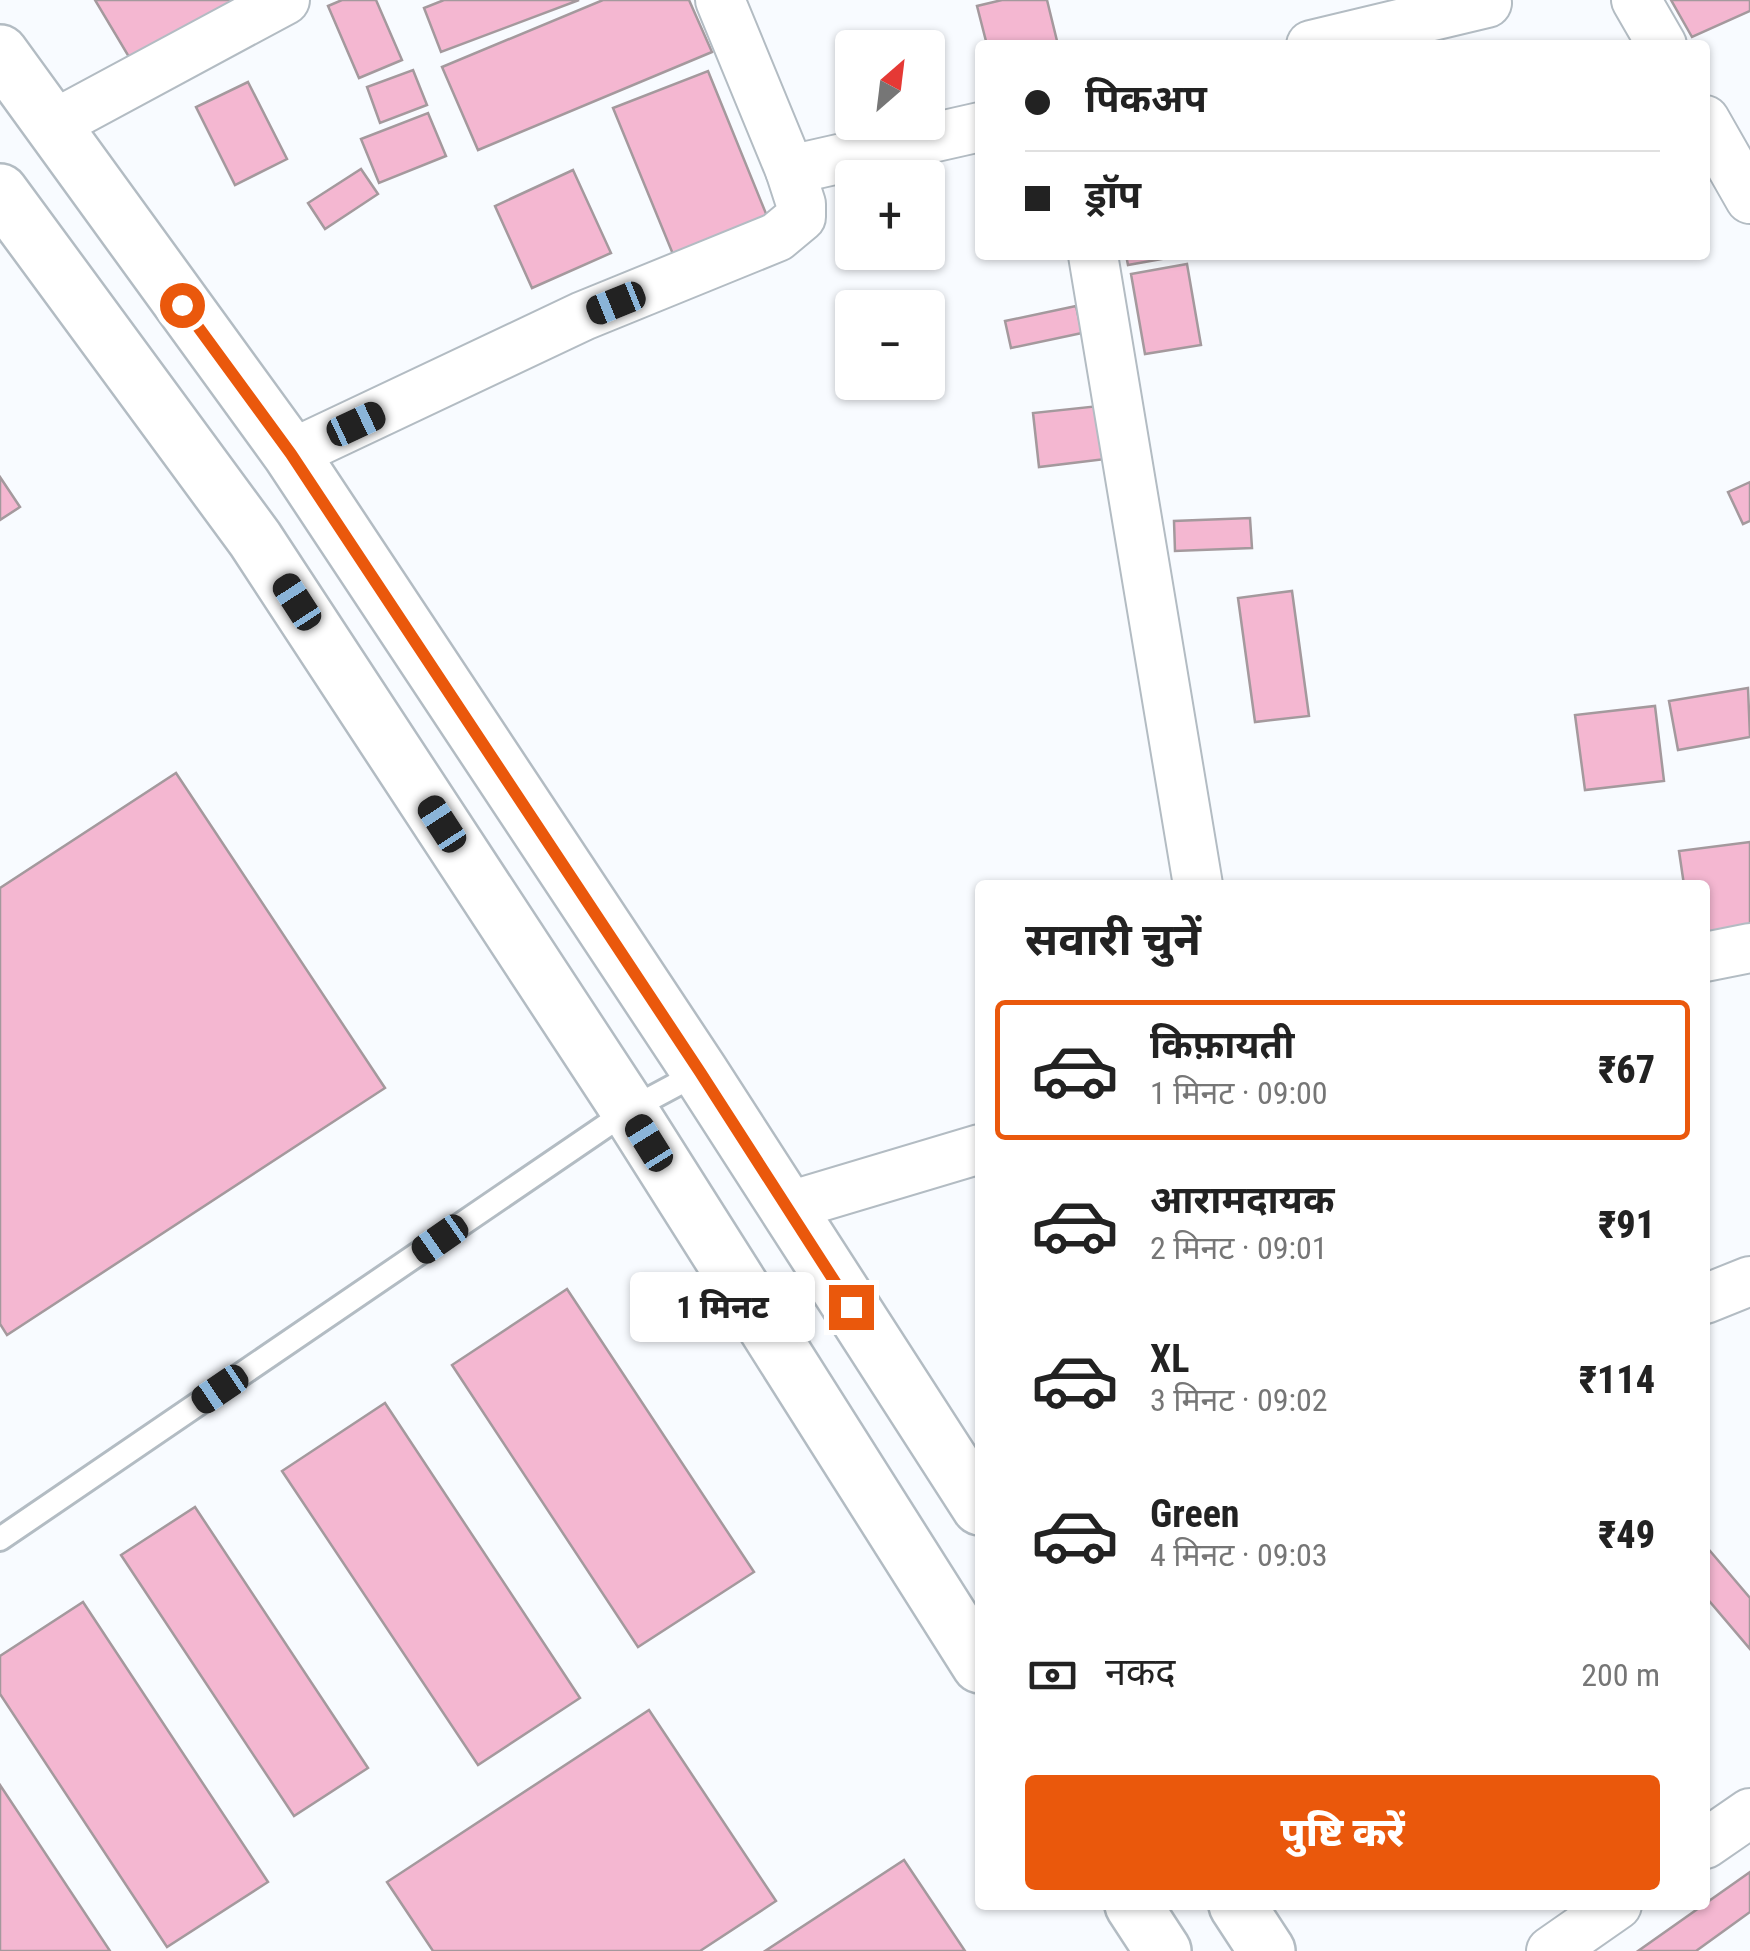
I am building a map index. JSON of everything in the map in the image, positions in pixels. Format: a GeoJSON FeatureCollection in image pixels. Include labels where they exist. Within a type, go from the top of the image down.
{"type":"FeatureCollection","features":[{"type":"Feature","properties":{"kind":"street"},"geometry":{"type":"LineString","coordinates":[[51,126],[286,0]]}},
{"type":"Feature","properties":{"kind":"street"},"geometry":{"type":"LineString","coordinates":[[291,454],[583,316],[777,237],[800,217],[801,204],[790,170],[720,0]]}},
{"type":"Feature","properties":{"kind":"street"},"geometry":{"type":"LineString","coordinates":[[1636,0],[1659,40]]}},
{"type":"Feature","properties":{"kind":"street"},"geometry":{"type":"LineString","coordinates":[[1332,40],[1490,1]]}},
{"type":"Feature","properties":{"kind":"street"},"geometry":{"type":"LineString","coordinates":[[0,53],[291,454],[700,1072],[975,1499]]}},
{"type":"Feature","properties":{"kind":"street"},"geometry":{"type":"LineString","coordinates":[[790,170],[975,128]]}},
{"type":"Feature","properties":{"kind":"street"},"geometry":{"type":"LineString","coordinates":[[1710,129],[1750,199]]}},
{"type":"Feature","properties":{"kind":"street"},"geometry":{"type":"LineString","coordinates":[[0,192],[256,538],[629,1110],[975,1657]]}},
{"type":"Feature","properties":{"kind":"street"},"geometry":{"type":"LineString","coordinates":[[1095,260],[1197,880]]}},
{"type":"Feature","properties":{"kind":"street"},"geometry":{"type":"LineString","coordinates":[[256,538],[319,500]]}},
{"type":"Feature","properties":{"kind":"street"},"geometry":{"type":"LineString","coordinates":[[1710,956],[1750,948]]}},
{"type":"Feature","properties":{"kind":"street"},"geometry":{"type":"LineString","coordinates":[[786,1207],[975,1150]]}},
{"type":"Feature","properties":{"kind":"street"},"geometry":{"type":"LineString","coordinates":[[1710,1298],[1750,1281]]}},
{"type":"Feature","properties":{"kind":"street"},"geometry":{"type":"LineString","coordinates":[[1710,1840],[1750,1812]]}},
{"type":"Feature","properties":{"kind":"street"},"geometry":{"type":"LineString","coordinates":[[1135,1910],[1163,1951]]}},
{"type":"Feature","properties":{"kind":"street"},"geometry":{"type":"LineString","coordinates":[[1240,1910],[1267,1951]]}},
{"type":"Feature","properties":{"kind":"street"},"geometry":{"type":"LineString","coordinates":[[1551,1951],[1610,1910]]}},
{"type":"Feature","properties":{"kind":"lane"},"geometry":{"type":"LineString","coordinates":[[0,1539],[629,1110],[700,1072]]}},
{"type":"Feature","properties":{"kind":"building"},"geometry":{"type":"Polygon","coordinates":[[[95,0],[238,0],[135,67],[95,0]]]}},
{"type":"Feature","properties":{"kind":"building"},"geometry":{"type":"Polygon","coordinates":[[[342,0],[376,0],[402,60],[359,78],[328,6],[342,0]]]}},
{"type":"Feature","properties":{"kind":"building"},"geometry":{"type":"Polygon","coordinates":[[[444,0],[579,0],[441,52],[424,8],[444,0]]]}},
{"type":"Feature","properties":{"kind":"building"},"geometry":{"type":"Polygon","coordinates":[[[603,0],[689,0],[712,52],[478,150],[442,67],[603,0]]]}},
{"type":"Feature","properties":{"kind":"building"},"geometry":{"type":"Polygon","coordinates":[[[1002,0],[1047,0],[1057,40],[986,40],[977,6],[1002,0]]]}},
{"type":"Feature","properties":{"kind":"building"},"geometry":{"type":"Polygon","coordinates":[[[1671,0],[1750,0],[1750,11],[1692,37],[1671,0]]]}},
{"type":"Feature","properties":{"kind":"building"},"geometry":{"type":"Polygon","coordinates":[[[413,70],[427,105],[380,123],[367,87],[413,70]]]}},
{"type":"Feature","properties":{"kind":"building"},"geometry":{"type":"Polygon","coordinates":[[[708,71],[769,221],[675,259],[613,108],[708,71]]]}},
{"type":"Feature","properties":{"kind":"building"},"geometry":{"type":"Polygon","coordinates":[[[248,82],[287,159],[235,185],[196,107],[248,82]]]}},
{"type":"Feature","properties":{"kind":"building"},"geometry":{"type":"Polygon","coordinates":[[[428,113],[446,156],[379,183],[361,139],[428,113]]]}},
{"type":"Feature","properties":{"kind":"building"},"geometry":{"type":"Polygon","coordinates":[[[361,169],[378,194],[325,229],[308,203],[361,169]]]}},
{"type":"Feature","properties":{"kind":"building"},"geometry":{"type":"Polygon","coordinates":[[[573,170],[611,253],[532,288],[495,206],[573,170]]]}},
{"type":"Feature","properties":{"kind":"building"},"geometry":{"type":"Polygon","coordinates":[[[1127,260],[1156,260],[1128,265],[1127,260]]]}},
{"type":"Feature","properties":{"kind":"building"},"geometry":{"type":"Polygon","coordinates":[[[1187,264],[1201,345],[1145,354],[1131,274],[1187,264]]]}},
{"type":"Feature","properties":{"kind":"building"},"geometry":{"type":"Polygon","coordinates":[[[1076,306],[1082,333],[1011,348],[1005,321],[1076,306]]]}},
{"type":"Feature","properties":{"kind":"building"},"geometry":{"type":"Polygon","coordinates":[[[1108,405],[1114,458],[1039,467],[1033,413],[1108,405]]]}},
{"type":"Feature","properties":{"kind":"building"},"geometry":{"type":"Polygon","coordinates":[[[0,477],[20,507],[0,520],[0,477]]]}},
{"type":"Feature","properties":{"kind":"building"},"geometry":{"type":"Polygon","coordinates":[[[1750,482],[1750,521],[1743,524],[1728,492],[1750,482]]]}},
{"type":"Feature","properties":{"kind":"building"},"geometry":{"type":"Polygon","coordinates":[[[1250,518],[1252,548],[1175,551],[1174,521],[1250,518]]]}},
{"type":"Feature","properties":{"kind":"building"},"geometry":{"type":"Polygon","coordinates":[[[1292,591],[1309,716],[1255,722],[1238,598],[1292,591]]]}},
{"type":"Feature","properties":{"kind":"building"},"geometry":{"type":"Polygon","coordinates":[[[1748,688],[1750,737],[1678,750],[1669,701],[1748,688]]]}},
{"type":"Feature","properties":{"kind":"building"},"geometry":{"type":"Polygon","coordinates":[[[1655,706],[1664,781],[1585,790],[1575,715],[1655,706]]]}},
{"type":"Feature","properties":{"kind":"building"},"geometry":{"type":"Polygon","coordinates":[[[176,773],[385,1088],[7,1335],[0,1324],[0,888],[176,773]]]}},
{"type":"Feature","properties":{"kind":"building"},"geometry":{"type":"Polygon","coordinates":[[[1750,842],[1750,934],[1710,940],[1710,880],[1683,880],[1679,851],[1750,842]]]}},
{"type":"Feature","properties":{"kind":"building"},"geometry":{"type":"Polygon","coordinates":[[[567,1289],[754,1572],[638,1647],[452,1365],[567,1289]]]}},
{"type":"Feature","properties":{"kind":"building"},"geometry":{"type":"Polygon","coordinates":[[[385,1403],[580,1698],[478,1765],[282,1471],[385,1403]]]}},
{"type":"Feature","properties":{"kind":"building"},"geometry":{"type":"Polygon","coordinates":[[[195,1507],[368,1768],[294,1816],[121,1555],[195,1507]]]}},
{"type":"Feature","properties":{"kind":"building"},"geometry":{"type":"Polygon","coordinates":[[[1710,1551],[1750,1598],[1750,1649],[1710,1602],[1710,1551]]]}},
{"type":"Feature","properties":{"kind":"building"},"geometry":{"type":"Polygon","coordinates":[[[83,1602],[268,1882],[167,1947],[0,1694],[0,1656],[83,1602]]]}},
{"type":"Feature","properties":{"kind":"building"},"geometry":{"type":"Polygon","coordinates":[[[649,1710],[776,1901],[700,1951],[433,1951],[387,1882],[649,1710]]]}},
{"type":"Feature","properties":{"kind":"building"},"geometry":{"type":"Polygon","coordinates":[[[0,1785],[110,1951],[0,1951],[0,1785]]]}},
{"type":"Feature","properties":{"kind":"building"},"geometry":{"type":"Polygon","coordinates":[[[904,1860],[965,1951],[765,1951],[904,1860]]]}},
{"type":"Feature","properties":{"kind":"building"},"geometry":{"type":"Polygon","coordinates":[[[1750,1872],[1750,1912],[1696,1951],[1638,1951],[1696,1910],[1710,1910],[1710,1900],[1750,1872]]]}},
{"type":"Feature","properties":{"kind":"route"},"geometry":{"type":"LineString","coordinates":[[182,305],[291,454],[851,1307]]}}]}
